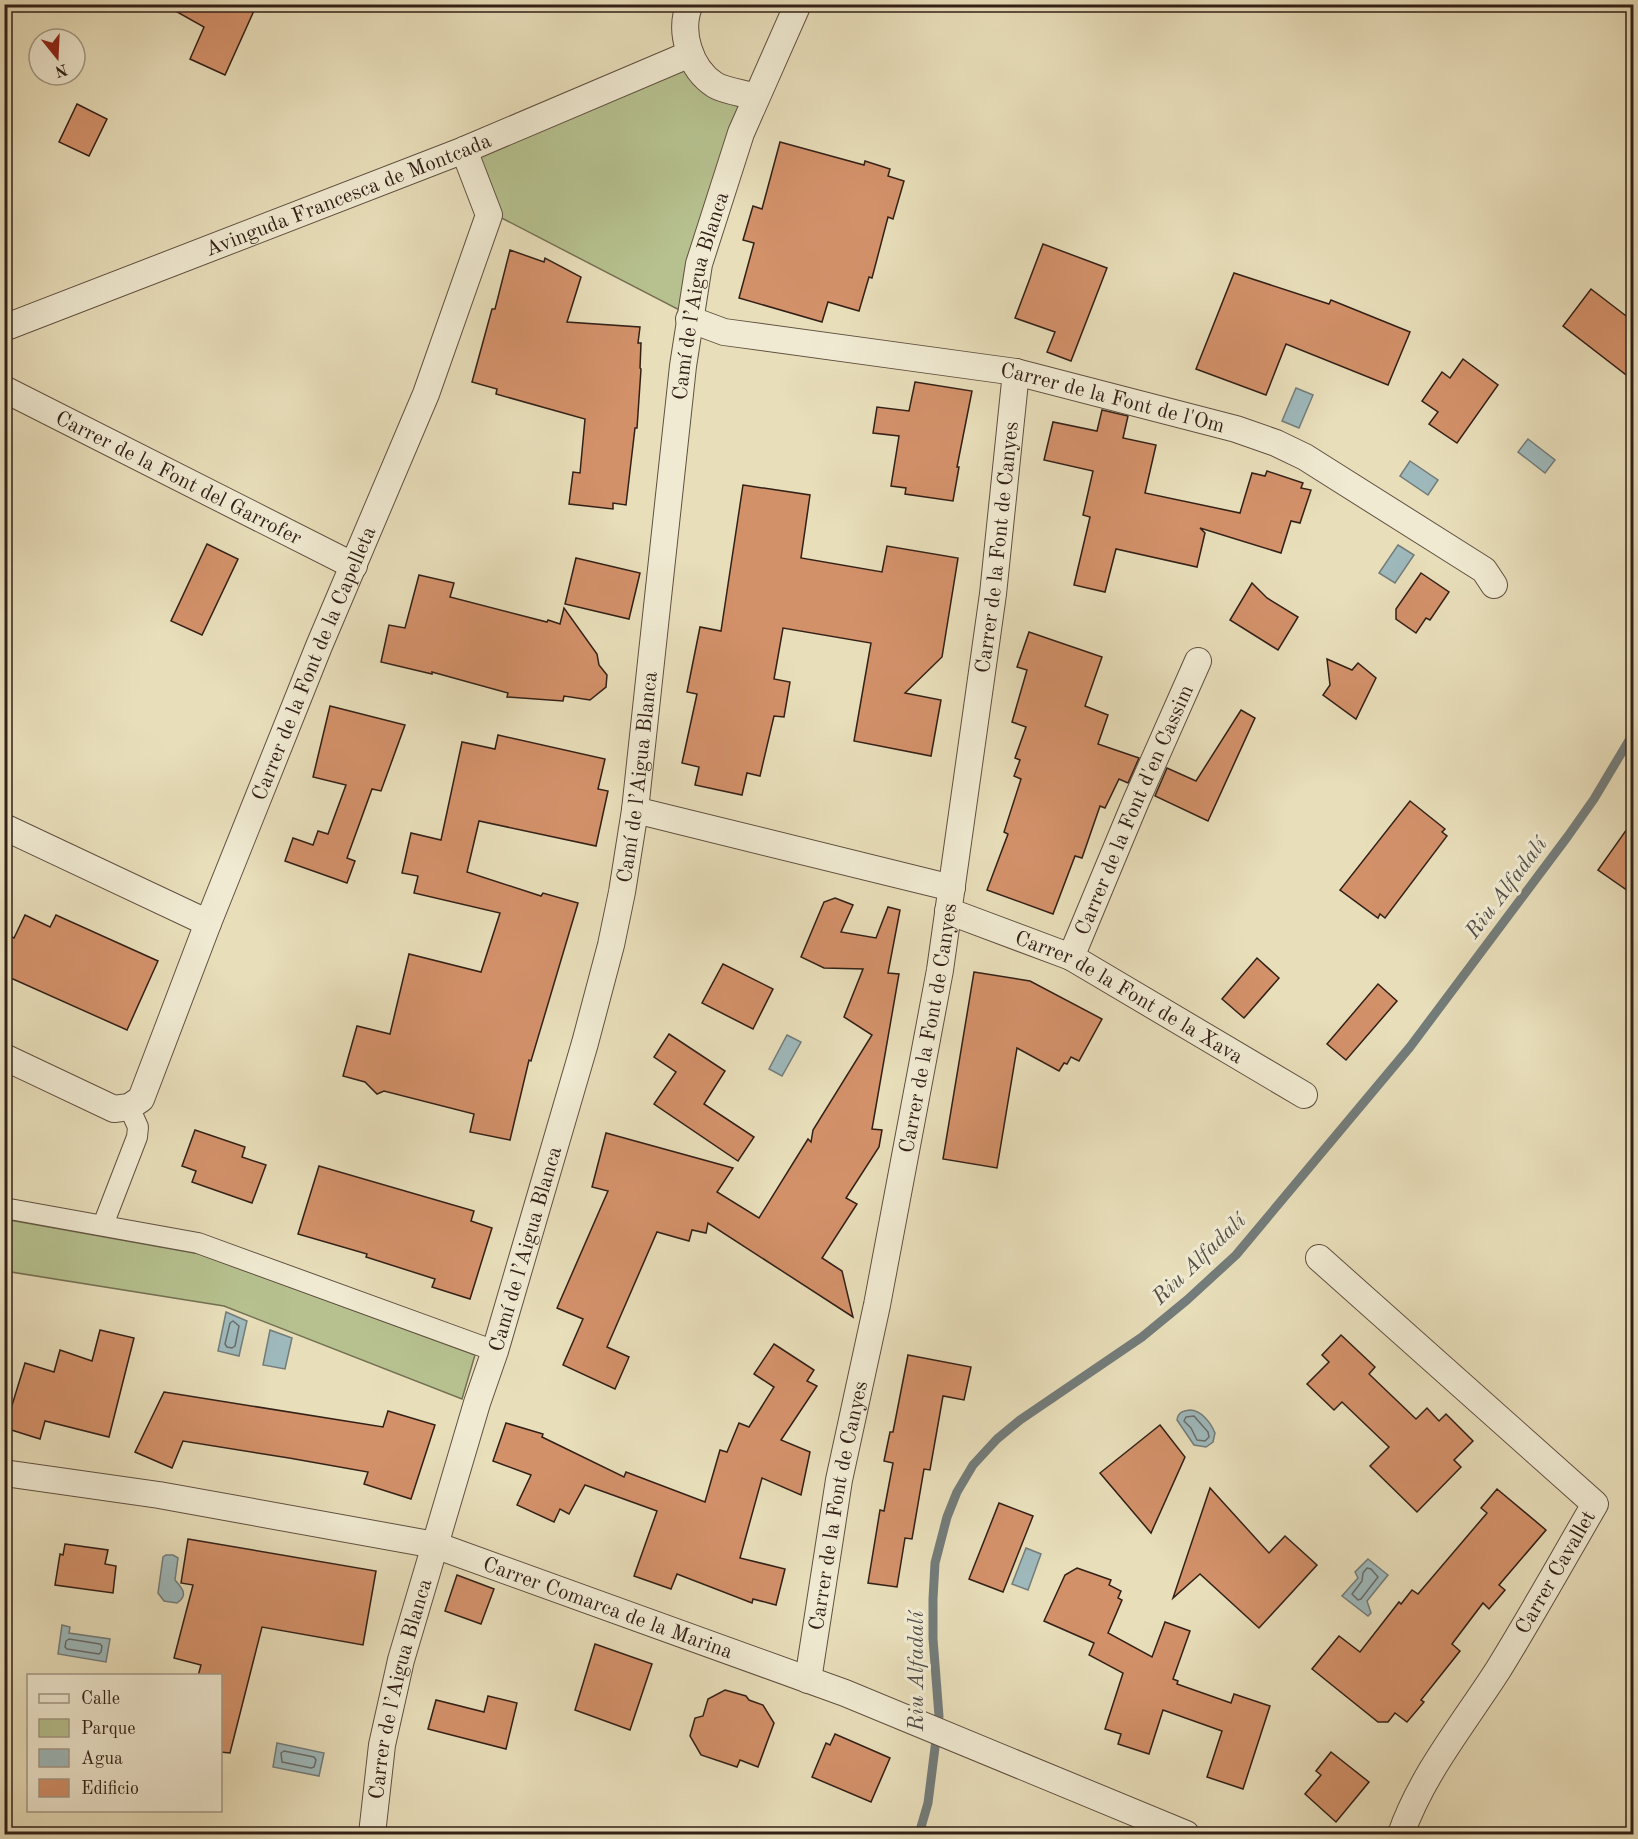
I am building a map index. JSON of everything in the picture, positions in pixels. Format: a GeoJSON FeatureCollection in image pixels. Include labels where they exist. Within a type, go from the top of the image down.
{"type":"FeatureCollection","features":[{"type":"Feature","properties":{"kind":"street"},"geometry":{"type":"LineString","coordinates":[[690,4],[685,31],[690,54],[700,72],[716,86],[756,97]]}},
{"type":"Feature","properties":{"kind":"street","name":"Camí de l’Aigua Blanca"},"geometry":{"type":"LineString","coordinates":[[435,1545],[477,1403],[495,1352],[585,1043],[611,945],[622,892],[635,810],[680,390],[699,264],[741,134],[798,4]]}},
{"type":"Feature","properties":{"kind":"street","name":"Avinguda Francesca de Montcada"},"geometry":{"type":"LineString","coordinates":[[4,328],[464,150],[690,54]]}},
{"type":"Feature","properties":{"kind":"street","name":"Carrer de la Font de la Capelleta"},"geometry":{"type":"LineString","coordinates":[[129,1107],[141,1099],[208,923],[319,646],[426,394],[489,215],[464,150]]}},
{"type":"Feature","properties":{"kind":"street","name":"Carrer de la Font de l'Om"},"geometry":{"type":"LineString","coordinates":[[689,320],[724,332],[1016,372],[1236,429],[1288,449],[1335,475],[1484,570],[1494,585]]}},
{"type":"Feature","properties":{"kind":"street","name":"Carrer de la Font de Canyes"},"geometry":{"type":"LineString","coordinates":[[808,1680],[839,1480],[881,1282],[940,970],[993,594],[1016,372]]}},
{"type":"Feature","properties":{"kind":"street","name":"Carrer de la Font del Garrofer"},"geometry":{"type":"LineString","coordinates":[[4,389],[354,566]]}},
{"type":"Feature","properties":{"kind":"street","name":"Carrer de la Font d'en Cassim"},"geometry":{"type":"LineString","coordinates":[[1071,957],[1198,661]]}},
{"type":"Feature","properties":{"kind":"street","name":"Carrer de la Font de la Xava"},"geometry":{"type":"LineString","coordinates":[[635,810],[950,899],[1071,957],[1304,1095]]}},
{"type":"Feature","properties":{"kind":"street"},"geometry":{"type":"LineString","coordinates":[[4,826],[208,923]]}},
{"type":"Feature","properties":{"kind":"street"},"geometry":{"type":"LineString","coordinates":[[4,1057],[114,1109],[129,1107],[138,1127],[137,1137],[103,1224]]}},
{"type":"Feature","properties":{"kind":"street"},"geometry":{"type":"LineString","coordinates":[[4,1208],[103,1224],[198,1243],[495,1352]]}},
{"type":"Feature","properties":{"kind":"street","name":"Carrer Cavallet"},"geometry":{"type":"LineString","coordinates":[[1319,1258],[1595,1504],[1531,1616],[1433,1767],[1417,1795],[1401,1834]]}},
{"type":"Feature","properties":{"kind":"street","name":"Carrer Comarca de la Marina"},"geometry":{"type":"LineString","coordinates":[[4,1473],[159,1495],[435,1545],[845,1693],[1186,1834]]}},
{"type":"Feature","properties":{"kind":"street","name":"Carrer de l’Aigua Blanca"},"geometry":{"type":"LineString","coordinates":[[372,1834],[382,1745],[402,1660],[435,1545]]}},
{"type":"Feature","properties":{"kind":"green space"},"geometry":{"type":"Polygon","coordinates":[[[687,58],[750,100],[687,314],[494,214],[469,152],[687,58]]]}},
{"type":"Feature","properties":{"kind":"green space"},"geometry":{"type":"Polygon","coordinates":[[[4,1219],[200,1254],[475,1355],[462,1399],[224,1306],[5,1271],[4,1219]]]}},
{"type":"Feature","properties":{"kind":"water"},"geometry":{"type":"Polygon","coordinates":[[[1296,388],[1313,395],[1299,428],[1282,421],[1296,388]]]}},
{"type":"Feature","properties":{"kind":"water"},"geometry":{"type":"Polygon","coordinates":[[[1528,439],[1555,460],[1545,473],[1518,452],[1528,439]]]}},
{"type":"Feature","properties":{"kind":"water"},"geometry":{"type":"Polygon","coordinates":[[[1410,461],[1438,480],[1428,495],[1400,476],[1410,461]]]}},
{"type":"Feature","properties":{"kind":"water"},"geometry":{"type":"Polygon","coordinates":[[[1398,545],[1414,555],[1395,583],[1379,573],[1398,545]]]}},
{"type":"Feature","properties":{"kind":"water"},"geometry":{"type":"Polygon","coordinates":[[[787,1035],[801,1042],[782,1076],[769,1069],[787,1035]]]}},
{"type":"Feature","properties":{"kind":"water"},"geometry":{"type":"Polygon","coordinates":[[[226,1312],[247,1321],[239,1356],[218,1351],[226,1312]]]}},
{"type":"Feature","properties":{"kind":"water"},"geometry":{"type":"Polygon","coordinates":[[[270,1330],[292,1338],[285,1369],[263,1365],[270,1330]]]}},
{"type":"Feature","properties":{"kind":"water"},"geometry":{"type":"Polygon","coordinates":[[[1190,1410],[1198,1412],[1205,1418],[1215,1433],[1213,1442],[1206,1447],[1194,1445],[1177,1420],[1181,1412],[1190,1410]]]}},
{"type":"Feature","properties":{"kind":"water"},"geometry":{"type":"Polygon","coordinates":[[[1026,1548],[1041,1554],[1028,1590],[1012,1584],[1026,1548]]]}},
{"type":"Feature","properties":{"kind":"water"},"geometry":{"type":"Polygon","coordinates":[[[166,1555],[178,1558],[175,1580],[182,1589],[183,1597],[177,1603],[164,1601],[158,1593],[163,1557],[166,1555]]]}},
{"type":"Feature","properties":{"kind":"water"},"geometry":{"type":"Polygon","coordinates":[[[1368,1559],[1388,1575],[1367,1601],[1371,1613],[1368,1616],[1342,1596],[1358,1578],[1355,1572],[1368,1559]]]}},
{"type":"Feature","properties":{"kind":"water"},"geometry":{"type":"Polygon","coordinates":[[[62,1625],[70,1627],[69,1633],[110,1639],[106,1662],[58,1654],[62,1625]]]}},
{"type":"Feature","properties":{"kind":"water"},"geometry":{"type":"Polygon","coordinates":[[[277,1743],[324,1753],[319,1776],[273,1767],[277,1743]]]}},
{"type":"Feature","properties":{"kind":"building"},"geometry":{"type":"Polygon","coordinates":[[[163,4],[257,4],[225,75],[190,59],[204,27],[163,4]]]}},
{"type":"Feature","properties":{"kind":"building"},"geometry":{"type":"Polygon","coordinates":[[[77,104],[107,119],[89,156],[59,142],[77,104]]]}},
{"type":"Feature","properties":{"kind":"building"},"geometry":{"type":"Polygon","coordinates":[[[780,142],[864,165],[865,161],[890,169],[888,176],[904,181],[893,219],[888,217],[872,278],[869,277],[859,311],[828,302],[822,322],[739,298],[754,243],[743,240],[753,206],[762,209],[780,142]]]}},
{"type":"Feature","properties":{"kind":"building"},"geometry":{"type":"Polygon","coordinates":[[[1043,244],[1107,268],[1071,361],[1047,352],[1055,332],[1015,318],[1043,244]]]}},
{"type":"Feature","properties":{"kind":"building"},"geometry":{"type":"Polygon","coordinates":[[[510,250],[544,262],[545,258],[581,277],[567,322],[640,327],[638,343],[641,343],[641,369],[637,428],[635,428],[626,505],[613,503],[613,509],[569,504],[573,472],[580,473],[585,419],[496,394],[497,389],[472,382],[492,309],[495,309],[510,250]]]}},
{"type":"Feature","properties":{"kind":"building"},"geometry":{"type":"Polygon","coordinates":[[[1234,273],[1329,304],[1331,300],[1410,332],[1388,385],[1286,344],[1266,395],[1196,369],[1234,273]]]}},
{"type":"Feature","properties":{"kind":"building"},"geometry":{"type":"Polygon","coordinates":[[[1591,289],[1634,322],[1634,381],[1563,326],[1591,289]]]}},
{"type":"Feature","properties":{"kind":"building"},"geometry":{"type":"Polygon","coordinates":[[[1463,359],[1498,385],[1457,443],[1429,424],[1438,412],[1422,401],[1442,372],[1450,378],[1463,359]]]}},
{"type":"Feature","properties":{"kind":"building"},"geometry":{"type":"Polygon","coordinates":[[[915,382],[972,391],[957,467],[959,467],[953,501],[905,494],[906,488],[891,486],[899,436],[873,433],[877,407],[909,411],[915,382]]]}},
{"type":"Feature","properties":{"kind":"building"},"geometry":{"type":"Polygon","coordinates":[[[1102,410],[1128,416],[1123,438],[1156,445],[1145,493],[1240,513],[1252,473],[1265,476],[1267,471],[1303,483],[1301,488],[1311,490],[1300,523],[1291,521],[1281,553],[1200,528],[1205,533],[1197,567],[1116,549],[1105,592],[1074,585],[1090,517],[1083,515],[1093,471],[1044,460],[1053,422],[1097,431],[1102,410]]]}},
{"type":"Feature","properties":{"kind":"building"},"geometry":{"type":"Polygon","coordinates":[[[743,485],[810,495],[801,558],[882,572],[887,546],[958,558],[942,657],[905,693],[941,700],[931,756],[854,741],[871,643],[783,628],[774,679],[790,682],[784,717],[774,716],[760,776],[747,773],[742,795],[695,785],[699,767],[682,763],[697,694],[687,692],[700,627],[721,631],[743,485]]]}},
{"type":"Feature","properties":{"kind":"building"},"geometry":{"type":"Polygon","coordinates":[[[207,544],[238,559],[202,635],[171,621],[207,544]]]}},
{"type":"Feature","properties":{"kind":"building"},"geometry":{"type":"Polygon","coordinates":[[[576,558],[640,573],[629,619],[565,604],[576,558]]]}},
{"type":"Feature","properties":{"kind":"building"},"geometry":{"type":"Polygon","coordinates":[[[1421,573],[1449,592],[1430,620],[1426,618],[1416,633],[1396,619],[1396,609],[1421,573]]]}},
{"type":"Feature","properties":{"kind":"building"},"geometry":{"type":"Polygon","coordinates":[[[419,575],[454,583],[450,597],[547,622],[548,620],[560,624],[564,608],[597,654],[599,665],[607,675],[606,687],[590,700],[564,696],[563,701],[507,697],[508,693],[432,672],[432,674],[381,662],[389,625],[405,628],[419,575]]]}},
{"type":"Feature","properties":{"kind":"building"},"geometry":{"type":"Polygon","coordinates":[[[1252,583],[1267,598],[1298,617],[1278,650],[1230,620],[1252,583]]]}},
{"type":"Feature","properties":{"kind":"building"},"geometry":{"type":"Polygon","coordinates":[[[1029,632],[1102,657],[1085,706],[1108,715],[1098,744],[1139,758],[1128,783],[1119,779],[1105,808],[1100,806],[1082,858],[1075,856],[1053,914],[987,890],[1008,834],[1004,832],[1021,779],[1014,776],[1020,760],[1015,758],[1026,727],[1012,722],[1027,670],[1017,667],[1029,632]]]}},
{"type":"Feature","properties":{"kind":"building"},"geometry":{"type":"Polygon","coordinates":[[[1327,659],[1352,670],[1358,663],[1376,678],[1356,719],[1323,695],[1330,685],[1327,659]]]}},
{"type":"Feature","properties":{"kind":"building"},"geometry":{"type":"Polygon","coordinates":[[[330,706],[405,725],[381,791],[372,789],[347,858],[355,861],[347,883],[285,861],[293,838],[313,845],[318,831],[328,834],[346,785],[313,777],[330,706]]]}},
{"type":"Feature","properties":{"kind":"building"},"geometry":{"type":"Polygon","coordinates":[[[1241,710],[1255,718],[1208,821],[1155,796],[1167,768],[1196,781],[1241,710]]]}},
{"type":"Feature","properties":{"kind":"building"},"geometry":{"type":"Polygon","coordinates":[[[498,735],[605,759],[598,789],[608,791],[596,846],[479,821],[467,872],[541,896],[543,893],[578,903],[531,1061],[529,1060],[510,1140],[470,1132],[474,1114],[384,1091],[377,1094],[365,1082],[343,1076],[357,1026],[390,1034],[409,954],[481,972],[500,913],[414,893],[418,876],[402,873],[411,833],[441,840],[462,742],[495,749],[498,735]]]}},
{"type":"Feature","properties":{"kind":"building"},"geometry":{"type":"Polygon","coordinates":[[[1410,801],[1445,829],[1442,832],[1447,836],[1385,918],[1380,914],[1378,918],[1340,890],[1410,801]]]}},
{"type":"Feature","properties":{"kind":"building"},"geometry":{"type":"Polygon","coordinates":[[[1634,819],[1634,895],[1598,870],[1634,819]]]}},
{"type":"Feature","properties":{"kind":"building"},"geometry":{"type":"Polygon","coordinates":[[[835,898],[853,905],[841,932],[876,938],[888,907],[900,910],[888,973],[899,974],[872,1129],[882,1130],[879,1147],[846,1198],[857,1204],[822,1258],[842,1271],[853,1317],[708,1223],[706,1233],[692,1230],[689,1241],[657,1232],[607,1347],[629,1357],[615,1389],[563,1365],[583,1319],[557,1308],[608,1191],[592,1187],[606,1133],[733,1168],[717,1192],[759,1218],[808,1139],[811,1142],[813,1130],[872,1035],[844,1017],[863,969],[824,968],[801,957],[824,902],[835,898]]]}},
{"type":"Feature","properties":{"kind":"building"},"geometry":{"type":"Polygon","coordinates":[[[25,915],[50,927],[56,915],[158,961],[127,1030],[4,975],[4,933],[14,938],[25,915]]]}},
{"type":"Feature","properties":{"kind":"building"},"geometry":{"type":"Polygon","coordinates":[[[1257,958],[1279,978],[1244,1018],[1222,999],[1257,958]]]}},
{"type":"Feature","properties":{"kind":"building"},"geometry":{"type":"Polygon","coordinates":[[[723,964],[773,989],[753,1029],[702,1003],[723,964]]]}},
{"type":"Feature","properties":{"kind":"building"},"geometry":{"type":"Polygon","coordinates":[[[974,972],[1030,981],[1102,1019],[1079,1061],[1071,1057],[1059,1071],[1017,1048],[997,1168],[943,1159],[974,972]]]}},
{"type":"Feature","properties":{"kind":"building"},"geometry":{"type":"Polygon","coordinates":[[[1378,984],[1397,1001],[1346,1060],[1327,1044],[1378,984]]]}},
{"type":"Feature","properties":{"kind":"building"},"geometry":{"type":"Polygon","coordinates":[[[669,1034],[725,1071],[704,1104],[754,1137],[738,1161],[654,1104],[676,1072],[654,1057],[669,1034]]]}},
{"type":"Feature","properties":{"kind":"building"},"geometry":{"type":"Polygon","coordinates":[[[195,1130],[245,1147],[242,1157],[266,1165],[252,1203],[192,1182],[196,1171],[182,1166],[195,1130]]]}},
{"type":"Feature","properties":{"kind":"building"},"geometry":{"type":"Polygon","coordinates":[[[319,1166],[474,1211],[471,1221],[492,1228],[470,1299],[432,1287],[435,1279],[366,1257],[367,1254],[298,1234],[319,1166]]]}},
{"type":"Feature","properties":{"kind":"building"},"geometry":{"type":"Polygon","coordinates":[[[100,1330],[134,1338],[109,1437],[45,1421],[40,1439],[5,1428],[25,1363],[54,1372],[60,1350],[92,1361],[100,1330]]]}},
{"type":"Feature","properties":{"kind":"building"},"geometry":{"type":"Polygon","coordinates":[[[1341,1335],[1375,1367],[1369,1374],[1416,1419],[1427,1408],[1439,1421],[1446,1414],[1473,1441],[1454,1460],[1461,1467],[1417,1512],[1370,1466],[1389,1447],[1342,1402],[1334,1410],[1307,1384],[1329,1362],[1322,1355],[1341,1335]]]}},
{"type":"Feature","properties":{"kind":"building"},"geometry":{"type":"Polygon","coordinates":[[[774,1344],[814,1370],[807,1381],[817,1386],[781,1440],[810,1452],[801,1495],[762,1478],[740,1558],[785,1569],[776,1605],[753,1599],[752,1603],[677,1574],[671,1589],[634,1576],[657,1511],[585,1485],[569,1514],[560,1509],[554,1522],[517,1505],[531,1475],[493,1461],[506,1423],[543,1434],[542,1437],[624,1477],[626,1472],[705,1502],[720,1450],[727,1452],[739,1423],[749,1427],[774,1387],[754,1374],[774,1344]]]}},
{"type":"Feature","properties":{"kind":"building"},"geometry":{"type":"Polygon","coordinates":[[[908,1355],[971,1367],[964,1400],[943,1396],[930,1470],[924,1469],[912,1539],[905,1538],[897,1587],[868,1583],[880,1510],[884,1511],[893,1463],[884,1461],[890,1432],[893,1432],[908,1355]]]}},
{"type":"Feature","properties":{"kind":"building"},"geometry":{"type":"Polygon","coordinates":[[[164,1392],[383,1427],[388,1411],[435,1425],[411,1499],[364,1484],[368,1472],[289,1458],[183,1441],[172,1468],[135,1452],[164,1392]]]}},
{"type":"Feature","properties":{"kind":"building"},"geometry":{"type":"Polygon","coordinates":[[[1160,1425],[1185,1457],[1151,1533],[1100,1473],[1160,1425]]]}},
{"type":"Feature","properties":{"kind":"building"},"geometry":{"type":"Polygon","coordinates":[[[1210,1488],[1269,1553],[1285,1536],[1317,1565],[1259,1628],[1200,1574],[1173,1598],[1210,1488]]]}},
{"type":"Feature","properties":{"kind":"building"},"geometry":{"type":"Polygon","coordinates":[[[1497,1489],[1546,1530],[1499,1585],[1505,1590],[1489,1609],[1483,1603],[1452,1644],[1460,1651],[1421,1700],[1424,1702],[1407,1722],[1395,1713],[1388,1722],[1378,1722],[1312,1669],[1339,1636],[1360,1652],[1399,1602],[1401,1604],[1412,1590],[1418,1594],[1487,1513],[1481,1508],[1497,1489]]]}},
{"type":"Feature","properties":{"kind":"building"},"geometry":{"type":"Polygon","coordinates":[[[999,1503],[1033,1516],[1003,1592],[969,1579],[999,1503]]]}},
{"type":"Feature","properties":{"kind":"building"},"geometry":{"type":"Polygon","coordinates":[[[188,1539],[376,1571],[363,1645],[262,1627],[230,1753],[222,1752],[222,1674],[199,1674],[201,1665],[174,1658],[193,1585],[181,1583],[188,1539]]]}},
{"type":"Feature","properties":{"kind":"building"},"geometry":{"type":"Polygon","coordinates":[[[65,1544],[108,1550],[105,1564],[116,1566],[113,1593],[55,1585],[60,1554],[63,1555],[65,1544]]]}},
{"type":"Feature","properties":{"kind":"building"},"geometry":{"type":"Polygon","coordinates":[[[1077,1568],[1111,1580],[1109,1585],[1121,1591],[1118,1598],[1122,1600],[1108,1633],[1152,1657],[1165,1622],[1190,1631],[1173,1679],[1178,1681],[1177,1684],[1231,1703],[1234,1694],[1270,1706],[1243,1789],[1207,1777],[1222,1731],[1163,1710],[1149,1754],[1118,1744],[1121,1734],[1105,1729],[1123,1673],[1089,1655],[1094,1643],[1044,1621],[1065,1575],[1077,1568]]]}},
{"type":"Feature","properties":{"kind":"building"},"geometry":{"type":"Polygon","coordinates":[[[457,1575],[494,1589],[481,1624],[445,1611],[457,1575]]]}},
{"type":"Feature","properties":{"kind":"building"},"geometry":{"type":"Polygon","coordinates":[[[595,1644],[652,1664],[630,1730],[575,1710],[595,1644]]]}},
{"type":"Feature","properties":{"kind":"building"},"geometry":{"type":"Polygon","coordinates":[[[725,1690],[746,1696],[749,1700],[763,1705],[774,1723],[758,1767],[740,1760],[737,1767],[701,1755],[690,1736],[695,1718],[703,1716],[708,1699],[725,1690]]]}},
{"type":"Feature","properties":{"kind":"building"},"geometry":{"type":"Polygon","coordinates":[[[488,1696],[517,1703],[506,1749],[428,1729],[436,1700],[484,1712],[488,1696]]]}},
{"type":"Feature","properties":{"kind":"building"},"geometry":{"type":"Polygon","coordinates":[[[835,1734],[890,1758],[871,1802],[812,1777],[826,1743],[830,1745],[835,1734]]]}},
{"type":"Feature","properties":{"kind":"building"},"geometry":{"type":"Polygon","coordinates":[[[1331,1752],[1369,1782],[1336,1822],[1305,1794],[1321,1775],[1316,1771],[1331,1752]]]}},
{"type":"Feature","properties":{"kind":"waterway","name":"Riu Alfadalí"},"geometry":{"type":"LineString","coordinates":[[919,1834],[928,1803],[939,1716],[933,1639],[935,1563],[947,1517],[957,1492],[973,1465],[997,1439],[1020,1420],[1142,1337],[1236,1255],[1410,1047],[1568,836],[1594,799],[1634,732]]}}]}
